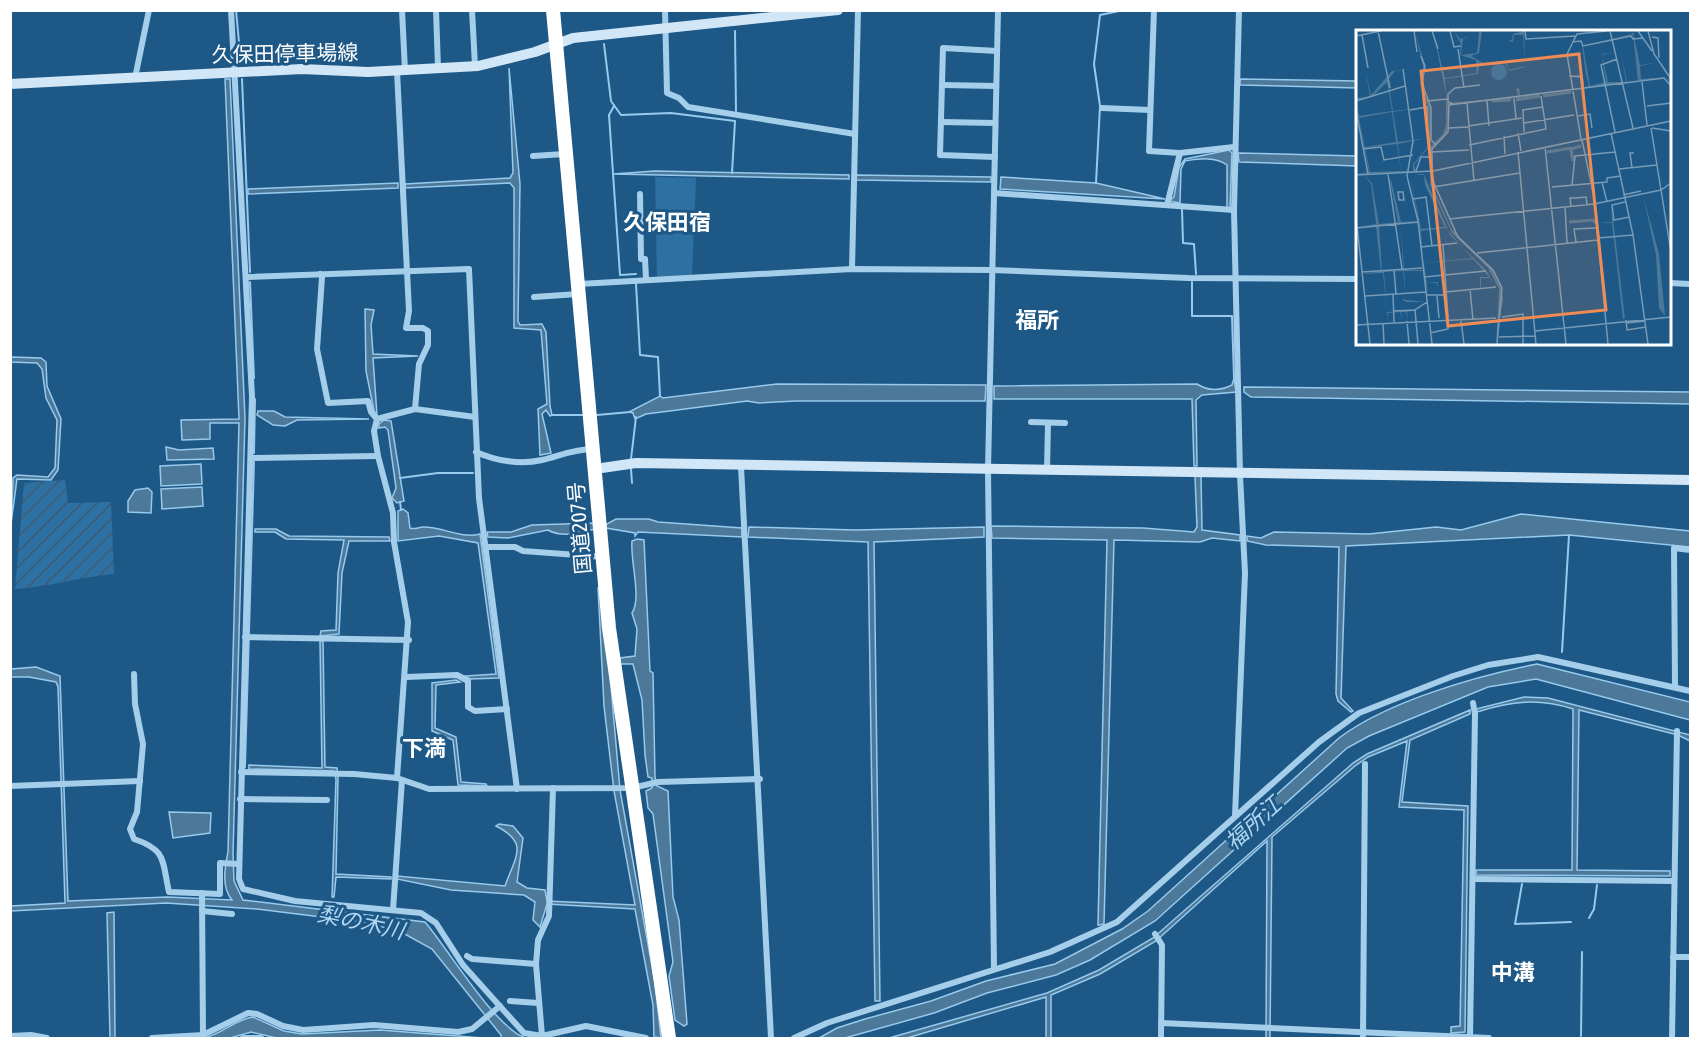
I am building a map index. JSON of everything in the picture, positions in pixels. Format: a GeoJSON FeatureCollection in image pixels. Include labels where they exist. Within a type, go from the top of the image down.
{"type":"FeatureCollection","features":[{"type":"Feature","properties":{"kind":"highway","name":"国道207号"},"geometry":{"type":"LineString","coordinates":[[553,10],[611,651],[628,788],[669,1038]]}},
{"type":"Feature","properties":{"kind":"street"},"geometry":{"type":"LineString","coordinates":[[135,78],[149,10]]}},
{"type":"Feature","properties":{"kind":"street"},"geometry":{"type":"LineString","coordinates":[[231,10],[252,396],[248,637],[240,799],[239,879],[243,889],[295,901],[421,913],[436,923],[463,965],[524,1033],[542,1036],[586,1026],[646,1038]]}},
{"type":"Feature","properties":{"kind":"street"},"geometry":{"type":"LineString","coordinates":[[402,10],[402,186],[408,310],[406,328],[423,328],[428,332],[428,345],[419,364],[416,409]]}},
{"type":"Feature","properties":{"kind":"street"},"geometry":{"type":"LineString","coordinates":[[436,10],[438,68]]}},
{"type":"Feature","properties":{"kind":"street"},"geometry":{"type":"LineString","coordinates":[[472,10],[475,66]]}},
{"type":"Feature","properties":{"kind":"street"},"geometry":{"type":"LineString","coordinates":[[665,10],[667,93],[678,98],[688,107],[855,134]]}},
{"type":"Feature","properties":{"kind":"street","name":"久保田停車場線"},"geometry":{"type":"LineString","coordinates":[[10,84],[302,69],[401,71],[475,66],[535,52],[556,42],[573,38],[838,10]]}},
{"type":"Feature","properties":{"kind":"street"},"geometry":{"type":"LineString","coordinates":[[852,269],[858,10]]}},
{"type":"Feature","properties":{"kind":"street"},"geometry":{"type":"LineString","coordinates":[[994,969],[988,470],[998,10]]}},
{"type":"Feature","properties":{"kind":"street"},"geometry":{"type":"LineString","coordinates":[[1154,10],[1149,151],[1180,153],[1234,147]]}},
{"type":"Feature","properties":{"kind":"street"},"geometry":{"type":"LineString","coordinates":[[1235,816],[1245,573],[1240,475],[1234,210],[1239,10]]}},
{"type":"Feature","properties":{"kind":"street"},"geometry":{"type":"LineString","coordinates":[[995,157],[940,155],[943,48],[997,51]]}},
{"type":"Feature","properties":{"kind":"street"},"geometry":{"type":"LineString","coordinates":[[942,85],[996,86]]}},
{"type":"Feature","properties":{"kind":"street"},"geometry":{"type":"LineString","coordinates":[[1102,108],[1150,110]]}},
{"type":"Feature","properties":{"kind":"street"},"geometry":{"type":"LineString","coordinates":[[941,122],[996,123]]}},
{"type":"Feature","properties":{"kind":"street"},"geometry":{"type":"LineString","coordinates":[[1167,205],[1180,153]]}},
{"type":"Feature","properties":{"kind":"street"},"geometry":{"type":"LineString","coordinates":[[532,156],[566,154]]}},
{"type":"Feature","properties":{"kind":"street"},"geometry":{"type":"LineString","coordinates":[[994,193],[1234,210]]}},
{"type":"Feature","properties":{"kind":"street"},"geometry":{"type":"LineString","coordinates":[[640,194],[641,259],[645,259],[646,279]]}},
{"type":"Feature","properties":{"kind":"street"},"geometry":{"type":"LineString","coordinates":[[246,277],[469,269],[477,452],[485,536],[517,789]]}},
{"type":"Feature","properties":{"kind":"street"},"geometry":{"type":"LineString","coordinates":[[534,297],[646,279],[852,269],[992,270],[1188,278],[1356,279]]}},
{"type":"Feature","properties":{"kind":"street"},"geometry":{"type":"LineString","coordinates":[[320,274],[322,277],[317,349],[328,403],[368,401],[371,412],[380,418],[416,409],[475,417]]}},
{"type":"Feature","properties":{"kind":"street"},"geometry":{"type":"LineString","coordinates":[[1671,284],[1690,284]]}},
{"type":"Feature","properties":{"kind":"street"},"geometry":{"type":"LineString","coordinates":[[380,418],[374,431],[393,513],[394,539],[409,640],[393,910]]}},
{"type":"Feature","properties":{"kind":"street"},"geometry":{"type":"LineString","coordinates":[[1031,422],[1065,423]]}},
{"type":"Feature","properties":{"kind":"street"},"geometry":{"type":"LineString","coordinates":[[1047,471],[1048,423]]}},
{"type":"Feature","properties":{"kind":"street"},"geometry":{"type":"LineString","coordinates":[[477,452],[516,462],[539,461],[580,449],[593,448]]}},
{"type":"Feature","properties":{"kind":"street"},"geometry":{"type":"LineString","coordinates":[[251,458],[378,456]]}},
{"type":"Feature","properties":{"kind":"street"},"geometry":{"type":"LineString","coordinates":[[595,470],[636,463],[741,467],[1193,471],[1240,475],[1690,480]]}},
{"type":"Feature","properties":{"kind":"street"},"geometry":{"type":"LineString","coordinates":[[741,467],[760,779],[771,1038]]}},
{"type":"Feature","properties":{"kind":"street"},"geometry":{"type":"LineString","coordinates":[[487,548],[515,547],[523,551],[604,557]]}},
{"type":"Feature","properties":{"kind":"street"},"geometry":{"type":"LineString","coordinates":[[1675,686],[1674,548],[1690,550]]}},
{"type":"Feature","properties":{"kind":"street"},"geometry":{"type":"LineString","coordinates":[[248,637],[409,640]]}},
{"type":"Feature","properties":{"kind":"street"},"geometry":{"type":"LineString","coordinates":[[794,1038],[827,1023],[1050,952],[1117,922],[1318,742],[1359,713],[1453,676],[1488,665],[1539,657],[1690,691]]}},
{"type":"Feature","properties":{"kind":"street"},"geometry":{"type":"LineString","coordinates":[[134,674],[135,704],[143,744],[137,812],[130,829],[134,839],[153,845],[160,855],[169,892],[220,894],[220,863],[239,864]]}},
{"type":"Feature","properties":{"kind":"street"},"geometry":{"type":"LineString","coordinates":[[406,677],[457,675],[468,681],[468,707],[475,711],[507,709]]}},
{"type":"Feature","properties":{"kind":"street"},"geometry":{"type":"LineString","coordinates":[[1470,1038],[1475,714],[1473,704]]}},
{"type":"Feature","properties":{"kind":"street"},"geometry":{"type":"LineString","coordinates":[[1672,1038],[1677,730]]}},
{"type":"Feature","properties":{"kind":"street"},"geometry":{"type":"LineString","coordinates":[[1363,1036],[1365,764]]}},
{"type":"Feature","properties":{"kind":"street"},"geometry":{"type":"LineString","coordinates":[[241,772],[400,779],[429,789],[628,788],[658,782],[760,779]]}},
{"type":"Feature","properties":{"kind":"street"},"geometry":{"type":"LineString","coordinates":[[10,786],[140,781]]}},
{"type":"Feature","properties":{"kind":"street"},"geometry":{"type":"LineString","coordinates":[[542,1036],[536,964],[538,940],[549,916],[553,788]]}},
{"type":"Feature","properties":{"kind":"street"},"geometry":{"type":"LineString","coordinates":[[240,799],[327,800]]}},
{"type":"Feature","properties":{"kind":"street"},"geometry":{"type":"LineString","coordinates":[[1473,879],[1674,881]]}},
{"type":"Feature","properties":{"kind":"street"},"geometry":{"type":"LineString","coordinates":[[202,893],[203,1035]]}},
{"type":"Feature","properties":{"kind":"street"},"geometry":{"type":"LineString","coordinates":[[202,911],[232,914]]}},
{"type":"Feature","properties":{"kind":"street"},"geometry":{"type":"LineString","coordinates":[[1155,934],[1162,945],[1161,1038]]}},
{"type":"Feature","properties":{"kind":"street"},"geometry":{"type":"LineString","coordinates":[[467,956],[472,959],[536,964]]}},
{"type":"Feature","properties":{"kind":"street"},"geometry":{"type":"LineString","coordinates":[[1672,957],[1690,957]]}},
{"type":"Feature","properties":{"kind":"street"},"geometry":{"type":"LineString","coordinates":[[510,1001],[538,1003]]}},
{"type":"Feature","properties":{"kind":"street"},"geometry":{"type":"LineString","coordinates":[[153,1038],[203,1035],[215,1031],[235,1017],[248,1013],[257,1014],[283,1026],[303,1030],[374,1025],[458,1032],[472,1029],[480,1020],[500,1006]]}},
{"type":"Feature","properties":{"kind":"street"},"geometry":{"type":"LineString","coordinates":[[1161,1023],[1272,1028],[1363,1036],[1489,1038]]}},
{"type":"Feature","properties":{"kind":"street"},"geometry":{"type":"LineString","coordinates":[[10,1036],[31,1035],[47,1038]]}},
{"type":"Feature","properties":{"kind":"street"},"geometry":{"type":"LineString","coordinates":[[243,1038],[261,1038]]}},
{"type":"Feature","properties":{"kind":"shaded area"},"geometry":{"type":"Polygon","coordinates":[[[655,177],[696,178],[692,278],[657,281],[655,177]]]}},
{"type":"Feature","properties":{"kind":"shaded area"},"geometry":{"type":"Polygon","coordinates":[[[65,480],[68,503],[111,502],[114,574],[15,589],[24,483],[65,480]]]}},
{"type":"Feature","properties":{"kind":"water"},"geometry":{"type":"Polygon","coordinates":[[[509,68],[520,184],[518,321],[520,325],[542,324],[546,332],[552,415],[550,416],[546,410],[542,414],[551,453],[540,455],[538,409],[547,404],[541,330],[514,328],[514,188],[510,183],[405,188],[405,184],[510,178],[513,173],[509,68]]]}},
{"type":"Feature","properties":{"kind":"water"},"geometry":{"type":"Polygon","coordinates":[[[225,79],[230,79],[245,418],[234,881],[243,900],[425,922],[486,1003],[512,1030],[525,1038],[501,1038],[501,1035],[432,949],[403,933],[370,923],[257,909],[166,903],[11,911],[11,906],[65,903],[58,687],[56,682],[29,677],[11,677],[11,669],[36,667],[60,676],[68,901],[167,897],[232,900],[226,889],[225,877],[228,852],[239,423],[210,423],[210,439],[182,440],[181,420],[239,419],[225,79]]]}},
{"type":"Feature","properties":{"kind":"water"},"geometry":{"type":"Polygon","coordinates":[[[1240,79],[1356,81],[1356,88],[1240,85],[1240,79]]]}},
{"type":"Feature","properties":{"kind":"water"},"geometry":{"type":"Polygon","coordinates":[[[1229,150],[1232,153],[1230,209],[1227,208],[1227,165],[1212,159],[1185,161],[1181,169],[1180,203],[1169,201],[1174,197],[1179,167],[1185,159],[1229,150]]]}},
{"type":"Feature","properties":{"kind":"water"},"geometry":{"type":"Polygon","coordinates":[[[1238,153],[1356,156],[1356,166],[1239,162],[1238,153]]]}},
{"type":"Feature","properties":{"kind":"water"},"geometry":{"type":"Polygon","coordinates":[[[655,171],[849,175],[849,179],[613,174],[655,171]]]}},
{"type":"Feature","properties":{"kind":"water"},"geometry":{"type":"Polygon","coordinates":[[[856,175],[991,177],[991,182],[856,180],[856,175]]]}},
{"type":"Feature","properties":{"kind":"water"},"geometry":{"type":"Polygon","coordinates":[[[1001,177],[1096,183],[1165,199],[1000,189],[1001,177]]]}},
{"type":"Feature","properties":{"kind":"water"},"geometry":{"type":"Polygon","coordinates":[[[398,183],[398,188],[248,194],[248,189],[398,183]]]}},
{"type":"Feature","properties":{"kind":"water"},"geometry":{"type":"Polygon","coordinates":[[[365,309],[374,310],[371,325],[373,354],[418,356],[373,358],[377,415],[374,411],[366,371],[365,309]]]}},
{"type":"Feature","properties":{"kind":"water"},"geometry":{"type":"Polygon","coordinates":[[[11,357],[41,358],[46,362],[47,386],[61,419],[58,470],[51,480],[17,479],[11,524],[13,478],[17,475],[48,477],[55,468],[57,420],[46,398],[42,369],[37,363],[11,362],[11,357]]]}},
{"type":"Feature","properties":{"kind":"water"},"geometry":{"type":"Polygon","coordinates":[[[1234,378],[1236,392],[1202,395],[1196,400],[1197,466],[1194,466],[1192,399],[994,399],[994,386],[1197,384],[1214,389],[1232,385],[1234,378]]]}},
{"type":"Feature","properties":{"kind":"water"},"geometry":{"type":"Polygon","coordinates":[[[777,384],[986,385],[985,401],[759,403],[747,401],[646,414],[635,419],[633,413],[629,412],[660,396],[663,398],[777,384]]]}},
{"type":"Feature","properties":{"kind":"water"},"geometry":{"type":"Polygon","coordinates":[[[1244,387],[1690,392],[1690,404],[1251,397],[1244,392],[1244,387]]]}},
{"type":"Feature","properties":{"kind":"water"},"geometry":{"type":"Polygon","coordinates":[[[258,411],[274,411],[285,417],[369,419],[297,420],[285,426],[273,425],[257,415],[258,411]]]}},
{"type":"Feature","properties":{"kind":"water"},"geometry":{"type":"Polygon","coordinates":[[[384,420],[391,421],[404,501],[397,503],[392,498],[396,488],[388,430],[385,427],[379,428],[379,424],[384,420]]]}},
{"type":"Feature","properties":{"kind":"water"},"geometry":{"type":"Polygon","coordinates":[[[166,447],[179,450],[213,448],[214,459],[167,460],[166,447]]]}},
{"type":"Feature","properties":{"kind":"water"},"geometry":{"type":"Polygon","coordinates":[[[201,464],[202,484],[161,486],[160,466],[201,464]]]}},
{"type":"Feature","properties":{"kind":"water"},"geometry":{"type":"Polygon","coordinates":[[[1195,476],[1201,476],[1202,530],[1240,535],[1240,541],[1212,538],[1200,542],[1114,540],[1104,924],[1098,925],[1107,540],[992,538],[991,526],[1143,528],[1194,532],[1197,527],[1195,476]]]}},
{"type":"Feature","properties":{"kind":"water"},"geometry":{"type":"Polygon","coordinates":[[[202,487],[203,506],[162,509],[161,489],[202,487]]]}},
{"type":"Feature","properties":{"kind":"water"},"geometry":{"type":"Polygon","coordinates":[[[148,488],[152,492],[151,513],[128,512],[128,501],[135,490],[148,488]]]}},
{"type":"Feature","properties":{"kind":"water"},"geometry":{"type":"Polygon","coordinates":[[[403,509],[408,513],[410,528],[413,529],[422,527],[466,535],[480,534],[499,678],[470,679],[465,676],[496,674],[478,543],[439,536],[398,541],[398,511],[403,509]]]}},
{"type":"Feature","properties":{"kind":"water"},"geometry":{"type":"Polygon","coordinates":[[[1521,514],[1690,531],[1690,547],[1569,535],[1346,546],[1341,698],[1353,711],[1351,712],[1338,701],[1336,694],[1339,547],[1266,545],[1247,541],[1247,536],[1261,538],[1274,532],[1369,534],[1436,527],[1461,530],[1521,514]]]}},
{"type":"Feature","properties":{"kind":"water"},"geometry":{"type":"Polygon","coordinates":[[[616,519],[649,519],[658,522],[742,528],[742,537],[638,532],[635,536],[635,533],[606,528],[605,525],[616,519]]]}},
{"type":"Feature","properties":{"kind":"water"},"geometry":{"type":"Polygon","coordinates":[[[595,523],[595,529],[571,534],[559,534],[548,530],[508,538],[488,537],[487,532],[511,532],[532,525],[595,523]]]}},
{"type":"Feature","properties":{"kind":"water"},"geometry":{"type":"Polygon","coordinates":[[[749,527],[855,530],[984,527],[984,537],[874,542],[880,1001],[875,1001],[868,542],[748,537],[749,527]]]}},
{"type":"Feature","properties":{"kind":"water"},"geometry":{"type":"Polygon","coordinates":[[[255,529],[276,529],[289,536],[389,537],[390,541],[349,541],[342,573],[339,634],[320,636],[321,631],[336,630],[338,573],[344,540],[286,539],[275,532],[255,532],[255,529]]]}},
{"type":"Feature","properties":{"kind":"water"},"geometry":{"type":"Polygon","coordinates":[[[644,540],[650,671],[653,673],[655,777],[657,786],[668,791],[673,897],[679,920],[687,1024],[684,1026],[675,1020],[669,976],[673,962],[653,814],[648,808],[646,791],[652,788],[652,778],[648,777],[645,755],[642,700],[633,664],[620,664],[620,658],[635,656],[637,629],[632,613],[635,606],[636,589],[632,541],[644,540]]]}},
{"type":"Feature","properties":{"kind":"water"},"geometry":{"type":"Polygon","coordinates":[[[602,584],[620,790],[655,983],[661,1038],[654,1037],[653,1005],[635,909],[547,904],[540,927],[533,920],[535,902],[524,895],[451,890],[397,879],[397,876],[505,886],[517,852],[513,838],[496,826],[499,824],[513,826],[523,838],[517,882],[527,888],[545,890],[547,901],[635,905],[614,791],[604,706],[598,588],[602,584]]]}},
{"type":"Feature","properties":{"kind":"water"},"geometry":{"type":"Polygon","coordinates":[[[320,641],[323,641],[325,767],[337,768],[338,778],[336,874],[391,877],[391,879],[336,877],[334,897],[332,897],[336,779],[334,771],[249,769],[249,765],[322,768],[320,641]]]}},
{"type":"Feature","properties":{"kind":"water","name":"福所江"},"geometry":{"type":"Polygon","coordinates":[[[1537,664],[1690,702],[1690,720],[1536,679],[1488,687],[1369,736],[1347,748],[1155,921],[1090,960],[1056,975],[987,993],[934,1013],[845,1038],[819,1038],[837,1028],[931,1001],[986,981],[1055,964],[1122,929],[1148,911],[1339,738],[1359,725],[1407,701],[1488,675],[1537,664]]]}},
{"type":"Feature","properties":{"kind":"water"},"geometry":{"type":"Polygon","coordinates":[[[456,680],[460,682],[436,685],[435,728],[456,737],[461,782],[486,784],[487,786],[458,785],[453,740],[432,731],[432,683],[456,680]]]}},
{"type":"Feature","properties":{"kind":"water"},"geometry":{"type":"Polygon","coordinates":[[[1524,697],[1548,698],[1690,735],[1690,741],[1678,735],[1579,710],[1577,870],[1670,871],[1670,876],[1476,875],[1476,870],[1572,870],[1573,709],[1548,703],[1525,702],[1477,712],[1476,709],[1524,697]]]}},
{"type":"Feature","properties":{"kind":"water"},"geometry":{"type":"Polygon","coordinates":[[[1470,710],[1470,714],[1410,740],[1402,802],[1468,806],[1465,1032],[1451,1033],[1451,1027],[1460,1026],[1464,810],[1399,807],[1407,741],[1368,757],[1355,766],[1272,837],[1270,1038],[1266,1038],[1267,841],[1156,941],[1100,974],[1051,995],[1051,1038],[1046,1038],[1046,997],[907,1038],[889,1038],[1047,993],[1099,970],[1153,938],[1353,763],[1367,754],[1470,710]]]}},
{"type":"Feature","properties":{"kind":"water"},"geometry":{"type":"Polygon","coordinates":[[[169,812],[211,813],[210,833],[173,838],[169,812]]]}},
{"type":"Feature","properties":{"kind":"water"},"geometry":{"type":"Polygon","coordinates":[[[114,912],[115,1038],[110,1038],[107,913],[114,912]]]}},
{"type":"Feature","properties":{"kind":"water"},"geometry":{"type":"Polygon","coordinates":[[[253,1017],[284,1031],[302,1034],[380,1030],[483,1038],[277,1038],[251,1032],[230,1038],[204,1038],[253,1017]]]}},
{"type":"Feature","properties":{"kind":"waterway"},"geometry":{"type":"LineString","coordinates":[[236,10],[241,64]]}},
{"type":"Feature","properties":{"kind":"waterway"},"geometry":{"type":"LineString","coordinates":[[1096,183],[1100,106],[1094,64],[1100,15],[1124,10]]}},
{"type":"Feature","properties":{"kind":"waterway"},"geometry":{"type":"LineString","coordinates":[[735,31],[736,111]]}},
{"type":"Feature","properties":{"kind":"waterway"},"geometry":{"type":"LineString","coordinates":[[604,44],[611,101],[621,115],[671,113],[735,121],[732,173]]}},
{"type":"Feature","properties":{"kind":"waterway"},"geometry":{"type":"LineString","coordinates":[[242,79],[250,272]]}},
{"type":"Feature","properties":{"kind":"waterway"},"geometry":{"type":"LineString","coordinates":[[614,106],[609,115],[620,275],[636,274]]}},
{"type":"Feature","properties":{"kind":"waterway"},"geometry":{"type":"LineString","coordinates":[[1182,209],[1183,243],[1194,244],[1196,274]]}},
{"type":"Feature","properties":{"kind":"waterway"},"geometry":{"type":"LineString","coordinates":[[250,282],[254,378]]}},
{"type":"Feature","properties":{"kind":"waterway"},"geometry":{"type":"LineString","coordinates":[[1192,282],[1192,316],[1232,316],[1234,378]]}},
{"type":"Feature","properties":{"kind":"waterway"},"geometry":{"type":"LineString","coordinates":[[636,284],[640,355],[658,357],[660,396]]}},
{"type":"Feature","properties":{"kind":"waterway"},"geometry":{"type":"LineString","coordinates":[[254,453],[255,399]]}},
{"type":"Feature","properties":{"kind":"waterway"},"geometry":{"type":"LineString","coordinates":[[597,415],[630,412]]}},
{"type":"Feature","properties":{"kind":"waterway"},"geometry":{"type":"LineString","coordinates":[[552,415],[583,415]]}},
{"type":"Feature","properties":{"kind":"waterway"},"geometry":{"type":"LineString","coordinates":[[631,459],[636,417]]}},
{"type":"Feature","properties":{"kind":"waterway"},"geometry":{"type":"LineString","coordinates":[[245,767],[254,462]]}},
{"type":"Feature","properties":{"kind":"waterway"},"geometry":{"type":"LineString","coordinates":[[631,469],[632,483]]}},
{"type":"Feature","properties":{"kind":"waterway"},"geometry":{"type":"LineString","coordinates":[[400,478],[438,473],[473,473]]}},
{"type":"Feature","properties":{"kind":"waterway"},"geometry":{"type":"LineString","coordinates":[[400,502],[401,510]]}},
{"type":"Feature","properties":{"kind":"waterway"},"geometry":{"type":"LineString","coordinates":[[1562,652],[1569,535]]}},
{"type":"Feature","properties":{"kind":"waterway"},"geometry":{"type":"LineString","coordinates":[[1522,884],[1515,924],[1571,922]]}},
{"type":"Feature","properties":{"kind":"waterway"},"geometry":{"type":"LineString","coordinates":[[1589,918],[1594,909],[1597,885]]}},
{"type":"Feature","properties":{"kind":"waterway"},"geometry":{"type":"LineString","coordinates":[[1581,1036],[1582,952]]}},
{"type":"Feature","properties":{"kind":"district","name":"久保田宿"},"geometry":{"type":"Point","coordinates":[667,222]}},
{"type":"Feature","properties":{"kind":"district","name":"福所"},"geometry":{"type":"Point","coordinates":[1037,320]}},
{"type":"Feature","properties":{"kind":"district","name":"下満"},"geometry":{"type":"Point","coordinates":[424,748]}},
{"type":"Feature","properties":{"kind":"district","name":"中溝"},"geometry":{"type":"Point","coordinates":[1513,972]}},
{"type":"Feature","properties":{"kind":"water label","name":"梨の木川"},"geometry":{"type":"Point","coordinates":[361,922]}}]}
